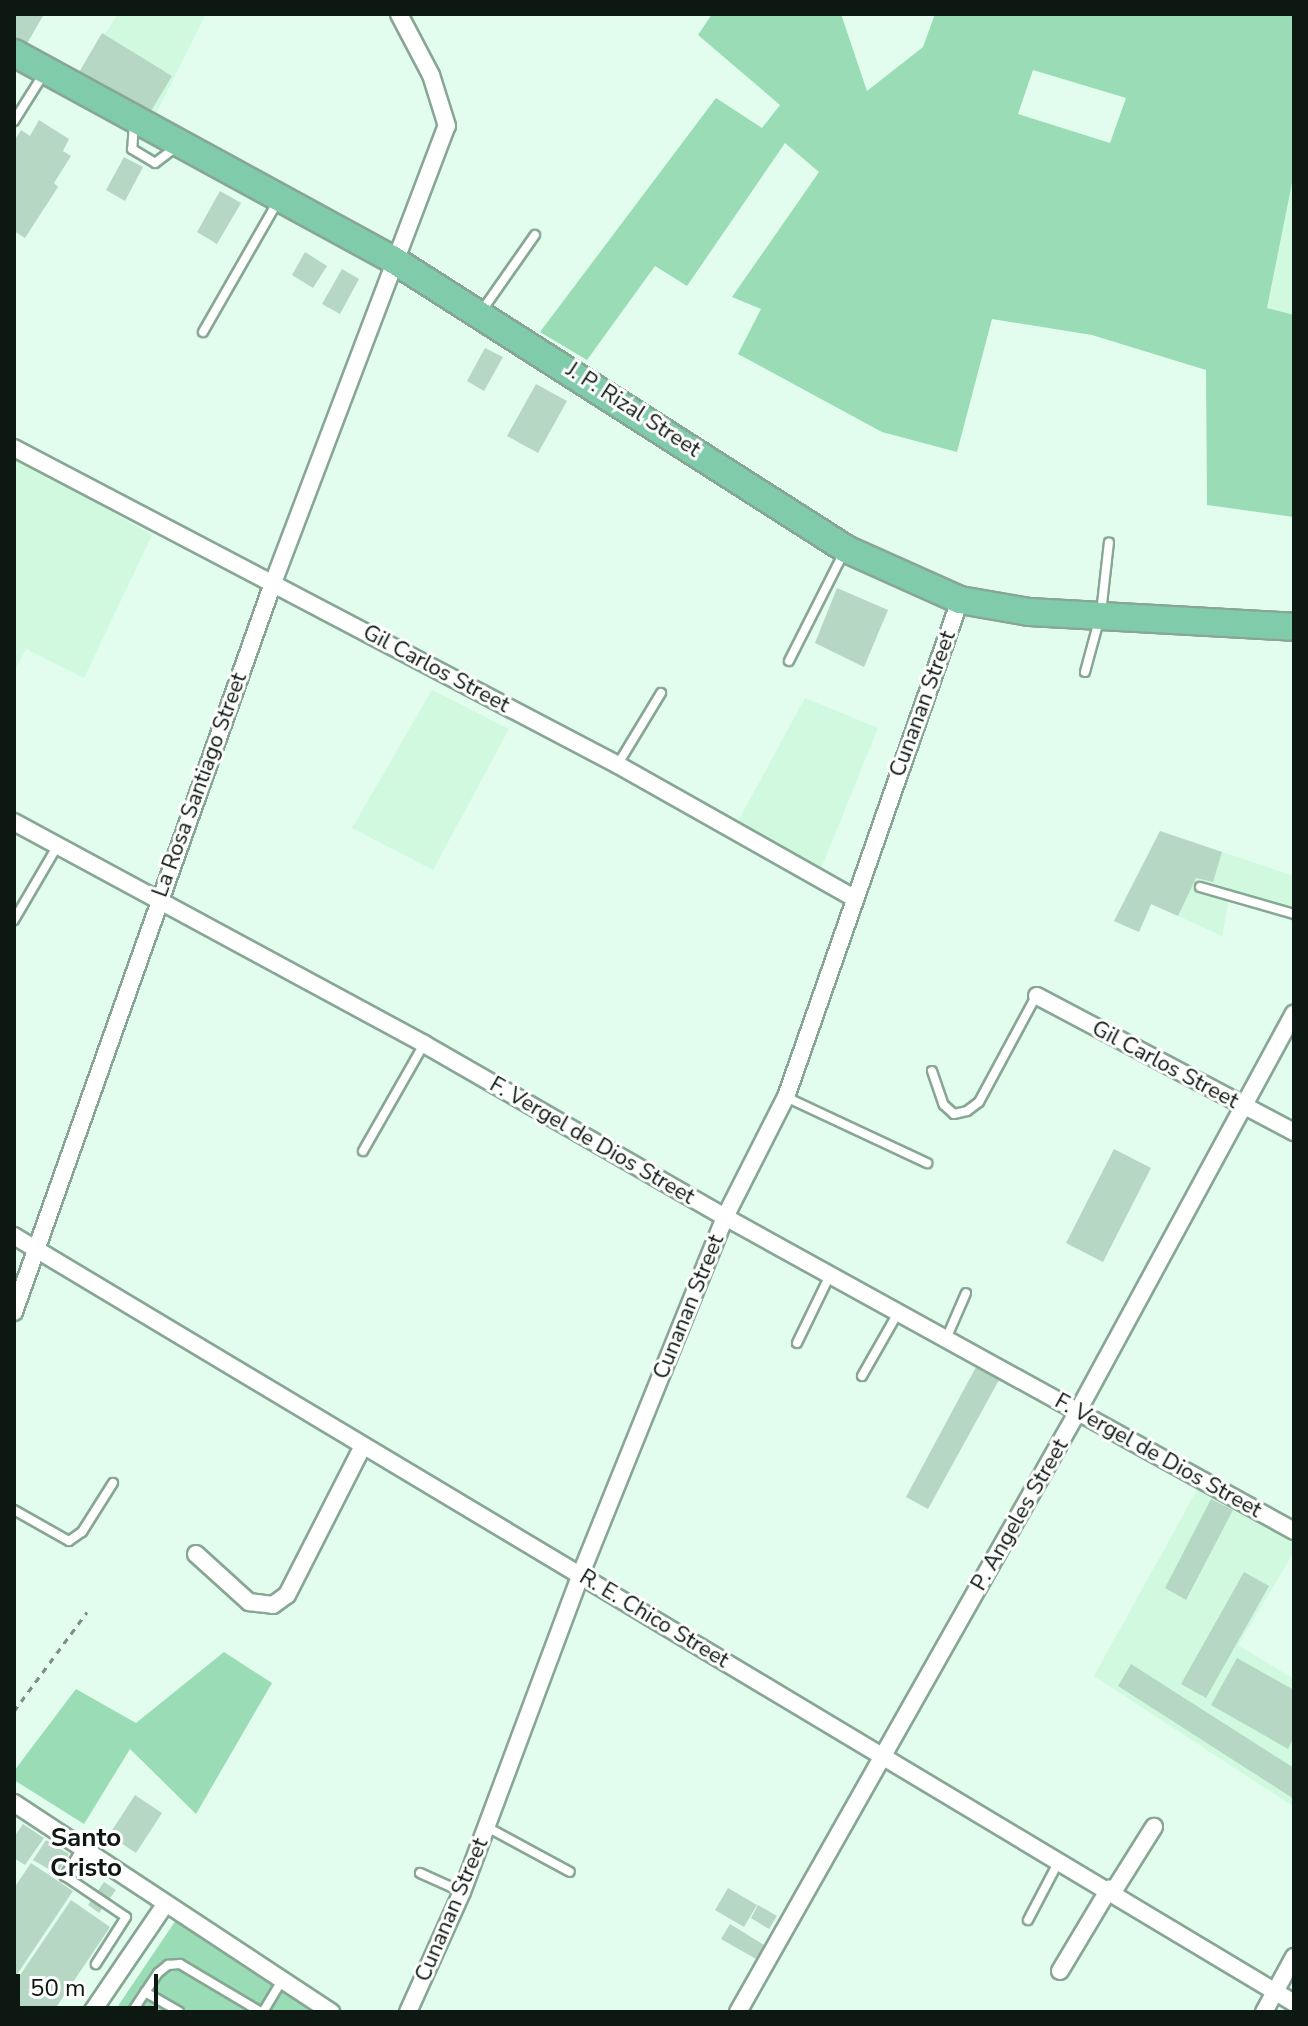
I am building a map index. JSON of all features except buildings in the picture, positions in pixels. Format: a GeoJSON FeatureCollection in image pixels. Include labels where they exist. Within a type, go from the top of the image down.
{"type":"FeatureCollection","features":[{"type":"Feature","properties":{"kind":"main road","name":"J. P. Rizal Street"},"geometry":{"type":"LineString","coordinates":[[14,53],[392,259],[481,313],[846,549],[960,600],[1029,612],[1101,613],[1294,627]]}},
{"type":"Feature","properties":{"kind":"street","name":"La Rosa Santiago Street"},"geometry":{"type":"LineString","coordinates":[[14,1312],[273,583],[392,259],[447,126],[431,75],[399,14]]}},
{"type":"Feature","properties":{"kind":"street","name":"Gil Carlos Street"},"geometry":{"type":"LineString","coordinates":[[14,448],[618,765],[854,898]]}},
{"type":"Feature","properties":{"kind":"street","name":"Cunanan Street"},"geometry":{"type":"LineString","coordinates":[[408,2012],[462,1892],[580,1576],[725,1217],[786,1097],[960,600]]}},
{"type":"Feature","properties":{"kind":"street","name":"F. Vergel de Dios Street"},"geometry":{"type":"LineString","coordinates":[[14,822],[424,1044],[725,1217],[1294,1531]]}},
{"type":"Feature","properties":{"kind":"street","name":"Gil Carlos Street"},"geometry":{"type":"LineString","coordinates":[[1037,996],[1294,1132]]}},
{"type":"Feature","properties":{"kind":"street","name":"P. Angeles Street"},"geometry":{"type":"LineString","coordinates":[[738,2012],[1078,1411],[1294,1014]]}},
{"type":"Feature","properties":{"kind":"street","name":"R. E. Chico Street"},"geometry":{"type":"LineString","coordinates":[[14,1236],[1294,2003]]}},
{"type":"Feature","properties":{"kind":"street"},"geometry":{"type":"LineString","coordinates":[[196,1554],[249,1602],[265,1606],[280,1600],[287,1595],[363,1446]]}},
{"type":"Feature","properties":{"kind":"street"},"geometry":{"type":"LineString","coordinates":[[14,1803],[164,1906],[331,2012]]}},
{"type":"Feature","properties":{"kind":"street"},"geometry":{"type":"LineString","coordinates":[[1060,1971],[1154,1827]]}},
{"type":"Feature","properties":{"kind":"street"},"geometry":{"type":"LineString","coordinates":[[92,2012],[164,1906]]}},
{"type":"Feature","properties":{"kind":"street"},"geometry":{"type":"LineString","coordinates":[[1264,2012],[1294,1957]]}},
{"type":"Feature","properties":{"kind":"lane"},"geometry":{"type":"LineString","coordinates":[[14,121],[46,71]]}},
{"type":"Feature","properties":{"kind":"lane"},"geometry":{"type":"LineString","coordinates":[[203,332],[279,199]]}},
{"type":"Feature","properties":{"kind":"lane"},"geometry":{"type":"LineString","coordinates":[[481,313],[535,235]]}},
{"type":"Feature","properties":{"kind":"lane"},"geometry":{"type":"LineString","coordinates":[[1085,672],[1101,613],[1109,542]]}},
{"type":"Feature","properties":{"kind":"lane"},"geometry":{"type":"LineString","coordinates":[[789,661],[846,549]]}},
{"type":"Feature","properties":{"kind":"lane"},"geometry":{"type":"LineString","coordinates":[[618,765],[661,693]]}},
{"type":"Feature","properties":{"kind":"lane"},"geometry":{"type":"LineString","coordinates":[[14,920],[58,844]]}},
{"type":"Feature","properties":{"kind":"lane"},"geometry":{"type":"LineString","coordinates":[[1200,887],[1294,914]]}},
{"type":"Feature","properties":{"kind":"lane"},"geometry":{"type":"LineString","coordinates":[[932,1071],[944,1105],[954,1114],[967,1111],[979,1102],[1037,996]]}},
{"type":"Feature","properties":{"kind":"lane"},"geometry":{"type":"LineString","coordinates":[[363,1151],[424,1044]]}},
{"type":"Feature","properties":{"kind":"lane"},"geometry":{"type":"LineString","coordinates":[[786,1097],[927,1163]]}},
{"type":"Feature","properties":{"kind":"lane"},"geometry":{"type":"LineString","coordinates":[[797,1343],[830,1275]]}},
{"type":"Feature","properties":{"kind":"lane"},"geometry":{"type":"LineString","coordinates":[[946,1340],[966,1293]]}},
{"type":"Feature","properties":{"kind":"lane"},"geometry":{"type":"LineString","coordinates":[[862,1376],[898,1313]]}},
{"type":"Feature","properties":{"kind":"lane"},"geometry":{"type":"LineString","coordinates":[[14,1510],[69,1541],[82,1532],[113,1483]]}},
{"type":"Feature","properties":{"kind":"lane"},"geometry":{"type":"LineString","coordinates":[[486,1826],[570,1872]]}},
{"type":"Feature","properties":{"kind":"lane"},"geometry":{"type":"LineString","coordinates":[[81,1850],[65,1876],[126,1917],[96,1964]]}},
{"type":"Feature","properties":{"kind":"lane"},"geometry":{"type":"LineString","coordinates":[[1028,1920],[1059,1861]]}},
{"type":"Feature","properties":{"kind":"lane"},"geometry":{"type":"LineString","coordinates":[[420,1873],[462,1892]]}},
{"type":"Feature","properties":{"kind":"lane"},"geometry":{"type":"LineString","coordinates":[[132,2012],[168,1965],[180,1964],[262,2012],[282,1980]]}},
{"type":"Feature","properties":{"kind":"lane"},"geometry":{"type":"LineString","coordinates":[[145,1992],[179,2012]]}},
{"type":"Feature","properties":{"kind":"path"},"geometry":{"type":"LineString","coordinates":[[14,1711],[87,1612]]}},
{"type":"Feature","properties":{"kind":"shaded area"},"geometry":{"type":"Polygon","coordinates":[[[118,14],[206,14],[156,114],[77,76],[118,14]]]}},
{"type":"Feature","properties":{"kind":"shaded area"},"geometry":{"type":"Polygon","coordinates":[[[712,14],[841,14],[867,91],[923,47],[935,14],[1294,14],[1294,173],[1267,308],[1294,315],[1294,517],[1207,505],[1206,370],[1092,335],[992,319],[957,452],[882,432],[738,354],[761,309],[732,297],[819,172],[785,143],[687,286],[655,266],[587,360],[540,332],[716,98],[762,128],[780,105],[698,35],[712,14]],[[1033,70],[1018,114],[1110,143],[1126,98],[1033,70]]]}},
{"type":"Feature","properties":{"kind":"shaded area"},"geometry":{"type":"Polygon","coordinates":[[[1294,173],[1294,315],[1267,309],[1294,173]]]}},
{"type":"Feature","properties":{"kind":"shaded area"},"geometry":{"type":"Polygon","coordinates":[[[14,456],[152,535],[84,678],[26,649],[14,672],[14,456]]]}},
{"type":"Feature","properties":{"kind":"shaded area"},"geometry":{"type":"Polygon","coordinates":[[[432,690],[509,729],[433,870],[352,828],[432,690]]]}},
{"type":"Feature","properties":{"kind":"shaded area"},"geometry":{"type":"Polygon","coordinates":[[[805,698],[878,728],[820,871],[736,825],[805,698]]]}},
{"type":"Feature","properties":{"kind":"shaded area"},"geometry":{"type":"Polygon","coordinates":[[[1160,831],[1294,876],[1294,922],[1230,895],[1222,936],[1152,904],[1139,932],[1114,921],[1160,831]]]}},
{"type":"Feature","properties":{"kind":"shaded area"},"geometry":{"type":"Polygon","coordinates":[[[1202,1481],[1294,1529],[1294,1552],[1238,1645],[1294,1679],[1294,1807],[1094,1676],[1202,1481]]]}},
{"type":"Feature","properties":{"kind":"shaded area"},"geometry":{"type":"Polygon","coordinates":[[[224,1652],[272,1683],[196,1814],[130,1749],[84,1824],[14,1780],[14,1771],[76,1689],[136,1723],[224,1652]]]}},
{"type":"Feature","properties":{"kind":"shaded area"},"geometry":{"type":"Polygon","coordinates":[[[176,1920],[319,2012],[114,2012],[176,1920]]]}},
{"type":"Feature","properties":{"kind":"district","name":"Santo Cristo"},"geometry":{"type":"Point","coordinates":[86,1853]}}]}
